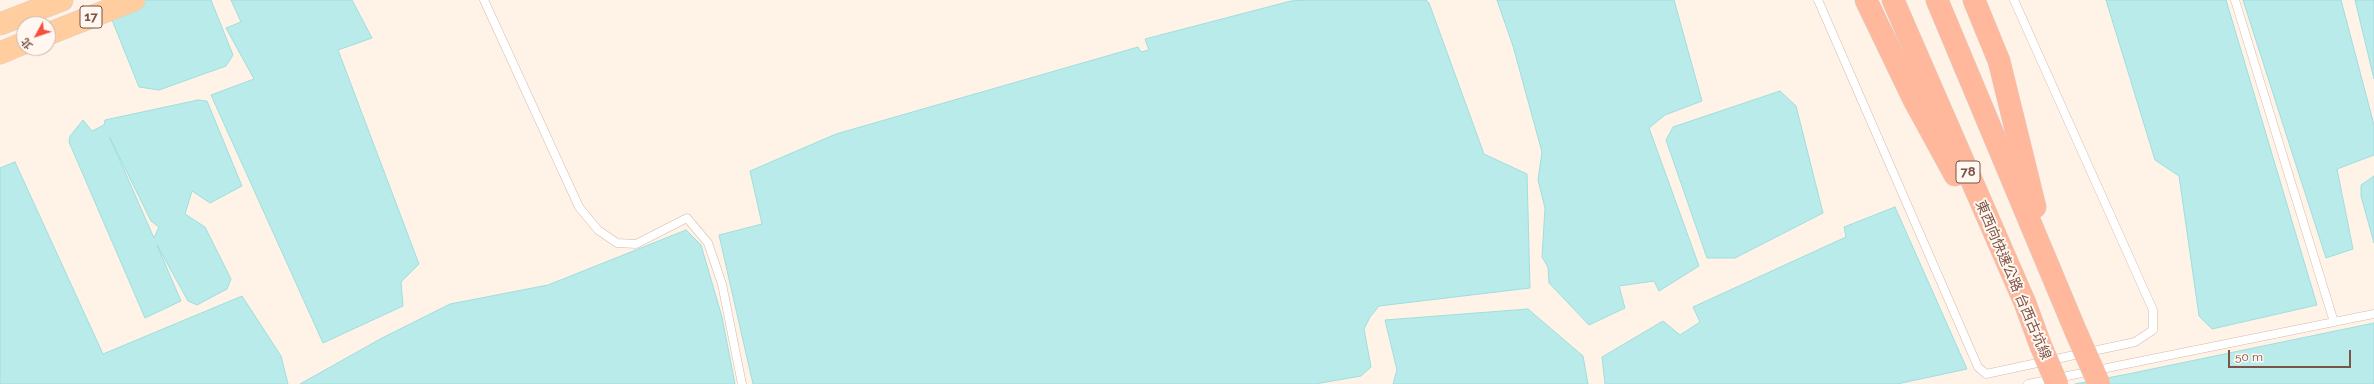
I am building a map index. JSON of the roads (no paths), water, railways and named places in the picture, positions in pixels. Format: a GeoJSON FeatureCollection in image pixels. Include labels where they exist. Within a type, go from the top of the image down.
{"type":"FeatureCollection","features":[{"type":"Feature","properties":{"kind":"highway"},"geometry":{"type":"LineString","coordinates":[[1866,0],[1914,100],[2024,302]]}},
{"type":"Feature","properties":{"kind":"highway","name":"東西向快速公路 台西古坑線"},"geometry":{"type":"LineString","coordinates":[[1893,0],[2058,384]]}},
{"type":"Feature","properties":{"kind":"highway"},"geometry":{"type":"LineString","coordinates":[[1937,0],[2052,276],[2099,384]]}},
{"type":"Feature","properties":{"kind":"highway"},"geometry":{"type":"LineString","coordinates":[[1974,0],[1999,61],[2052,276]]}},
{"type":"Feature","properties":{"kind":"main road","name":"17"},"geometry":{"type":"LineString","coordinates":[[0,24],[62,0]]}},
{"type":"Feature","properties":{"kind":"main road","name":"17"},"geometry":{"type":"LineString","coordinates":[[56,31],[134,0]]}},
{"type":"Feature","properties":{"kind":"main road"},"geometry":{"type":"LineString","coordinates":[[0,53],[16,46]]}},
{"type":"Feature","properties":{"kind":"lane"},"geometry":{"type":"LineString","coordinates":[[484,0],[579,207],[598,230],[617,244],[636,244],[687,218],[708,242],[722,284],[742,384]]}},
{"type":"Feature","properties":{"kind":"lane"},"geometry":{"type":"LineString","coordinates":[[1818,0],[1978,367],[1986,374],[2135,342],[2153,330],[2153,310],[2014,0]]}},
{"type":"Feature","properties":{"kind":"lane"},"geometry":{"type":"LineString","coordinates":[[2235,0],[2334,322]]}},
{"type":"Feature","properties":{"kind":"lane"},"geometry":{"type":"LineString","coordinates":[[2028,384],[2374,314]]}},
{"type":"Feature","properties":{"kind":"water"},"geometry":{"type":"Polygon","coordinates":[[[136,0],[211,0],[233,55],[226,66],[159,90],[139,87],[108,10],[136,0]]]}},
{"type":"Feature","properties":{"kind":"water"},"geometry":{"type":"Polygon","coordinates":[[[231,0],[352,0],[372,38],[338,50],[419,264],[401,282],[403,306],[323,343],[211,95],[254,79],[226,28],[241,22],[231,0]]]}},
{"type":"Feature","properties":{"kind":"water"},"geometry":{"type":"Polygon","coordinates":[[[1426,0],[1429,3],[1484,154],[1527,174],[1530,288],[1379,306],[1370,317],[1364,329],[1371,367],[1361,376],[1315,384],[753,384],[719,235],[762,224],[750,171],[836,134],[1138,47],[1141,52],[1149,50],[1145,39],[1291,1],[1426,0]]]}},
{"type":"Feature","properties":{"kind":"water"},"geometry":{"type":"Polygon","coordinates":[[[1497,0],[1674,0],[1702,101],[1665,115],[1649,128],[1699,266],[1659,291],[1654,281],[1619,286],[1625,308],[1589,325],[1549,283],[1548,267],[1542,257],[1545,208],[1538,180],[1542,152],[1513,46],[1497,0]]]}},
{"type":"Feature","properties":{"kind":"water"},"geometry":{"type":"Polygon","coordinates":[[[2106,0],[2226,0],[2317,305],[2212,329],[2199,316],[2179,176],[2155,160],[2106,0]]]}},
{"type":"Feature","properties":{"kind":"water"},"geometry":{"type":"Polygon","coordinates":[[[2243,0],[2341,0],[2374,125],[2374,155],[2337,169],[2353,249],[2326,258],[2243,0]]]}},
{"type":"Feature","properties":{"kind":"water"},"geometry":{"type":"Polygon","coordinates":[[[2355,0],[2374,0],[2374,79],[2355,0]]]}},
{"type":"Feature","properties":{"kind":"water"},"geometry":{"type":"Polygon","coordinates":[[[1780,91],[1796,106],[1823,213],[1735,258],[1707,258],[1666,140],[1673,127],[1780,91]]]}},
{"type":"Feature","properties":{"kind":"water"},"geometry":{"type":"Polygon","coordinates":[[[198,100],[207,101],[242,186],[210,203],[192,191],[185,214],[205,227],[231,279],[227,289],[197,305],[188,301],[157,245],[181,301],[145,318],[69,142],[70,136],[83,120],[92,131],[104,125],[105,120],[198,100]],[[110,138],[154,238],[159,227],[151,221],[110,138]]]}},
{"type":"Feature","properties":{"kind":"water"},"geometry":{"type":"Polygon","coordinates":[[[15,162],[103,354],[242,296],[281,356],[288,384],[0,384],[0,168],[15,162]]]}},
{"type":"Feature","properties":{"kind":"water"},"geometry":{"type":"Polygon","coordinates":[[[2374,176],[2374,243],[2361,196],[2361,185],[2374,176]]]}},
{"type":"Feature","properties":{"kind":"water"},"geometry":{"type":"Polygon","coordinates":[[[1895,207],[1967,369],[1897,384],[1605,384],[1602,357],[1663,321],[1680,335],[1700,322],[1693,307],[1846,237],[1844,227],[1895,207]]]}},
{"type":"Feature","properties":{"kind":"water"},"geometry":{"type":"Polygon","coordinates":[[[686,230],[701,245],[722,317],[735,384],[300,384],[382,338],[450,304],[548,285],[686,230]]]}},
{"type":"Feature","properties":{"kind":"water"},"geometry":{"type":"Polygon","coordinates":[[[1528,309],[1583,356],[1588,384],[1393,384],[1397,370],[1385,320],[1528,309]]]}},
{"type":"Feature","properties":{"kind":"water"},"geometry":{"type":"Polygon","coordinates":[[[2374,323],[2374,384],[2075,384],[2128,374],[2374,323]]]}}]}
